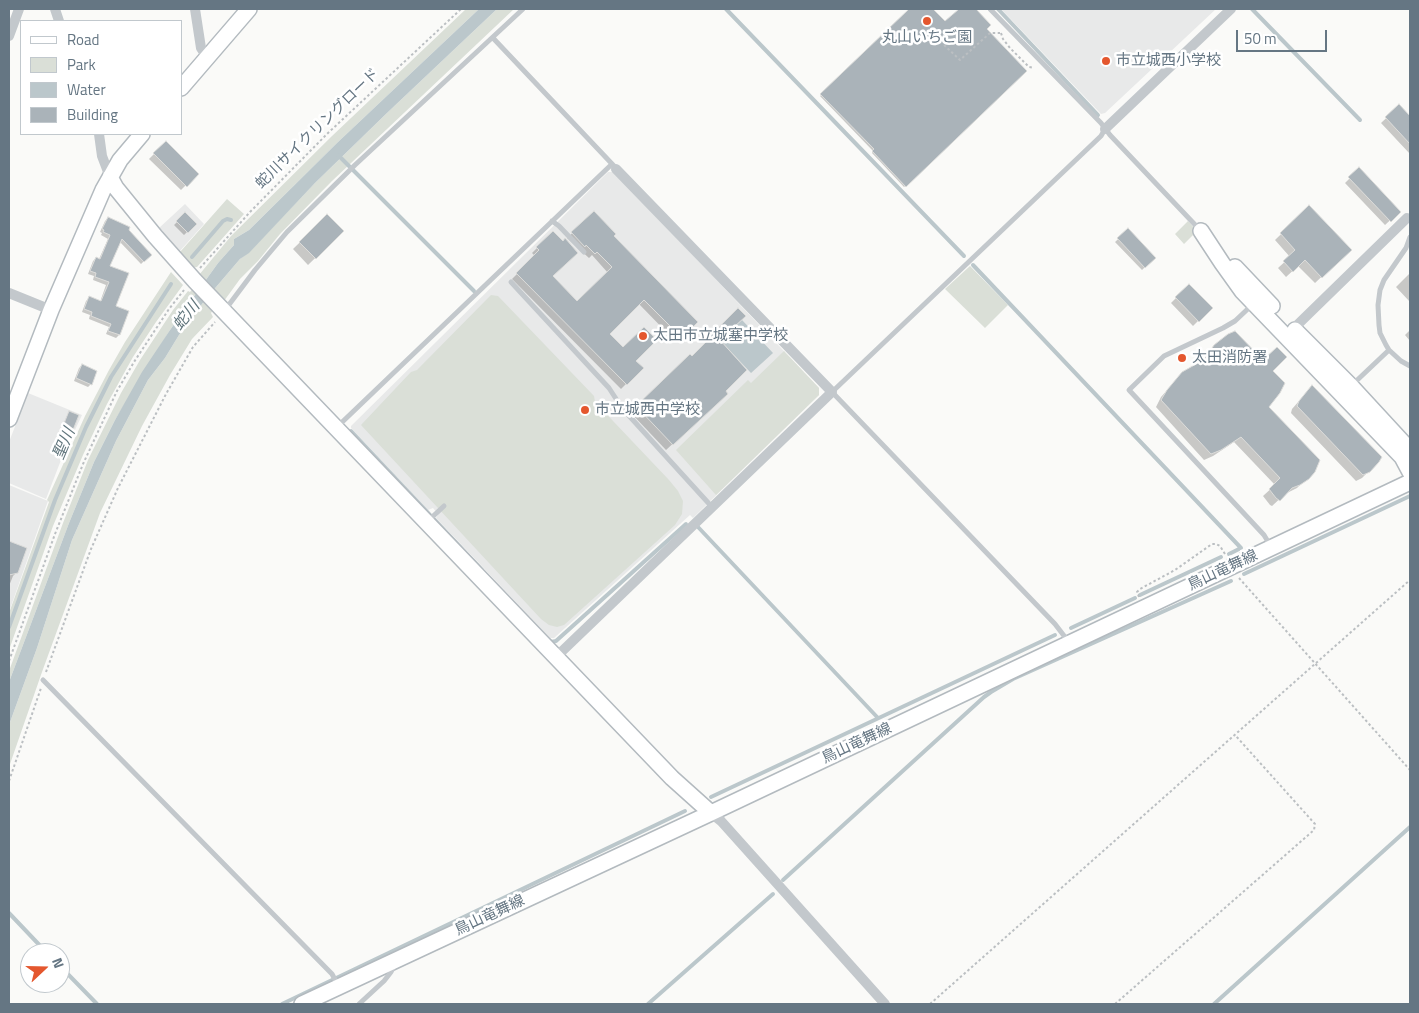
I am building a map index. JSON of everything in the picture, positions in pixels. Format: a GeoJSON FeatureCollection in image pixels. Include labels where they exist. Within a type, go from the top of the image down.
{"type":"FeatureCollection","features":[{"type":"Feature","properties":{"kind":"street"},"geometry":{"type":"LineString","coordinates":[[9,33],[19,9]]}},
{"type":"Feature","properties":{"kind":"street"},"geometry":{"type":"LineString","coordinates":[[195,9],[200,48],[207,57]]}},
{"type":"Feature","properties":{"kind":"street"},"geometry":{"type":"LineString","coordinates":[[182,87],[249,9]]}},
{"type":"Feature","properties":{"kind":"street"},"geometry":{"type":"LineString","coordinates":[[1105,129],[1231,9]]}},
{"type":"Feature","properties":{"kind":"street"},"geometry":{"type":"LineString","coordinates":[[99,135],[102,156],[116,188],[193,279],[337,428],[431,518],[556,657],[672,778],[721,821],[885,1004]]}},
{"type":"Feature","properties":{"kind":"street"},"geometry":{"type":"LineString","coordinates":[[9,419],[51,310],[100,197],[120,160],[141,135]]}},
{"type":"Feature","properties":{"kind":"street"},"geometry":{"type":"LineString","coordinates":[[556,657],[832,392],[614,166]]}},
{"type":"Feature","properties":{"kind":"street"},"geometry":{"type":"LineString","coordinates":[[1290,332],[1407,218]]}},
{"type":"Feature","properties":{"kind":"street"},"geometry":{"type":"LineString","coordinates":[[1201,231],[1258,299],[1347,390],[1410,450]]}},
{"type":"Feature","properties":{"kind":"street"},"geometry":{"type":"LineString","coordinates":[[9,293],[51,310]]}},
{"type":"Feature","properties":{"kind":"street"},"geometry":{"type":"LineString","coordinates":[[1347,390],[1402,457],[1410,472]]}},
{"type":"Feature","properties":{"kind":"street","name":"鳥山竜舞線"},"geometry":{"type":"LineString","coordinates":[[302,1004],[711,813],[1410,482]]}},
{"type":"Feature","properties":{"kind":"lane"},"geometry":{"type":"LineString","coordinates":[[222,309],[287,232],[355,165],[523,9]]}},
{"type":"Feature","properties":{"kind":"lane"},"geometry":{"type":"LineString","coordinates":[[990,9],[1201,231]]}},
{"type":"Feature","properties":{"kind":"lane"},"geometry":{"type":"LineString","coordinates":[[337,428],[552,222],[614,166],[493,38]]}},
{"type":"Feature","properties":{"kind":"lane"},"geometry":{"type":"LineString","coordinates":[[1069,644],[1055,624],[832,392],[1101,136],[1105,129]]}},
{"type":"Feature","properties":{"kind":"lane"},"geometry":{"type":"LineString","coordinates":[[552,222],[559,226],[584,252]]}},
{"type":"Feature","properties":{"kind":"lane"},"geometry":{"type":"LineString","coordinates":[[1410,238],[1406,248],[1384,280],[1380,290],[1378,305],[1379,325],[1383,339],[1389,350],[1410,366]]}},
{"type":"Feature","properties":{"kind":"lane"},"geometry":{"type":"LineString","coordinates":[[511,282],[609,388],[622,408],[712,507]]}},
{"type":"Feature","properties":{"kind":"lane"},"geometry":{"type":"LineString","coordinates":[[1258,299],[1235,321],[1164,356],[1129,390],[1264,535],[1271,548]]}},
{"type":"Feature","properties":{"kind":"lane"},"geometry":{"type":"LineString","coordinates":[[1347,390],[1389,350]]}},
{"type":"Feature","properties":{"kind":"lane"},"geometry":{"type":"LineString","coordinates":[[431,518],[444,506]]}},
{"type":"Feature","properties":{"kind":"lane"},"geometry":{"type":"LineString","coordinates":[[44,680],[332,974],[339,987]]}},
{"type":"Feature","properties":{"kind":"lane"},"geometry":{"type":"LineString","coordinates":[[359,1004],[384,981],[398,960]]}},
{"type":"Feature","properties":{"kind":"path","name":"蛇川サイクリングロード"},"geometry":{"type":"LineString","coordinates":[[9,661],[54,534],[113,398],[169,309],[250,212],[315,146],[461,9]]}},
{"type":"Feature","properties":{"kind":"path"},"geometry":{"type":"LineString","coordinates":[[1000,33],[1006,25]]}},
{"type":"Feature","properties":{"kind":"path"},"geometry":{"type":"LineString","coordinates":[[944,45],[960,60],[990,33],[1000,33]]}},
{"type":"Feature","properties":{"kind":"path"},"geometry":{"type":"LineString","coordinates":[[1000,33],[1010,48],[1028,67],[1036,67],[1041,62]]}},
{"type":"Feature","properties":{"kind":"path"},"geometry":{"type":"LineString","coordinates":[[9,781],[91,549],[118,488],[166,394],[193,348],[219,318],[222,309]]}},
{"type":"Feature","properties":{"kind":"path"},"geometry":{"type":"LineString","coordinates":[[1143,609],[1137,592],[1175,570],[1212,544],[1220,546],[1239,579],[1410,770]]}},
{"type":"Feature","properties":{"kind":"path"},"geometry":{"type":"LineString","coordinates":[[930,1004],[1410,580]]}},
{"type":"Feature","properties":{"kind":"path"},"geometry":{"type":"LineString","coordinates":[[1115,1004],[1314,830],[1315,824],[1235,735]]}},
{"type":"Feature","properties":{"kind":"shaded area","name":"市立城西小学校"},"geometry":{"type":"Polygon","coordinates":[[[1001,9],[1216,9],[1105,113],[1101,114],[1001,9]]]}},
{"type":"Feature","properties":{"kind":"shaded area","name":"市立城西中学校"},"geometry":{"type":"Polygon","coordinates":[[[608,172],[614,172],[819,388],[819,395],[693,518],[690,515],[554,638],[550,638],[436,518],[438,514],[433,508],[428,510],[351,426],[608,172]]]}},
{"type":"Feature","properties":{"kind":"shaded area"},"geometry":{"type":"Polygon","coordinates":[[[185,204],[204,224],[179,252],[159,228],[185,204]]]}},
{"type":"Feature","properties":{"kind":"shaded area"},"geometry":{"type":"Polygon","coordinates":[[[28,393],[82,415],[61,460],[46,499],[9,483],[9,442],[28,393]]]}},
{"type":"Feature","properties":{"kind":"shaded area"},"geometry":{"type":"Polygon","coordinates":[[[9,485],[48,501],[9,612],[9,485]]]}},
{"type":"Feature","properties":{"kind":"green space"},"geometry":{"type":"Polygon","coordinates":[[[466,9],[479,9],[338,142],[249,230],[234,239],[234,245],[218,263],[170,330],[115,420],[94,462],[9,682],[9,671],[88,460],[121,393],[173,310],[201,278],[199,275],[231,236],[332,136],[466,9]]]}},
{"type":"Feature","properties":{"kind":"green space"},"geometry":{"type":"Polygon","coordinates":[[[497,9],[514,9],[332,181],[280,234],[240,279],[224,301],[221,300],[211,313],[213,317],[192,339],[142,426],[100,513],[9,767],[9,725],[37,648],[72,540],[116,441],[148,380],[205,300],[240,259],[315,183],[497,9]]]}},
{"type":"Feature","properties":{"kind":"green space"},"geometry":{"type":"Polygon","coordinates":[[[227,199],[244,214],[197,267],[191,268],[182,259],[184,256],[180,252],[227,199]]]}},
{"type":"Feature","properties":{"kind":"green space"},"geometry":{"type":"Polygon","coordinates":[[[1188,221],[1197,231],[1184,244],[1175,234],[1188,221]]]}},
{"type":"Feature","properties":{"kind":"green space"},"geometry":{"type":"Polygon","coordinates":[[[970,266],[1008,305],[985,328],[945,289],[970,266]]]}},
{"type":"Feature","properties":{"kind":"green space"},"geometry":{"type":"Polygon","coordinates":[[[171,272],[183,285],[133,357],[107,404],[53,526],[9,650],[9,613],[49,502],[47,500],[85,416],[109,370],[171,272]]]}},
{"type":"Feature","properties":{"kind":"green space"},"geometry":{"type":"Polygon","coordinates":[[[491,295],[498,296],[594,396],[595,402],[669,480],[683,501],[682,514],[675,525],[564,625],[557,627],[549,625],[541,619],[361,425],[411,372],[417,370],[491,295]]]}},
{"type":"Feature","properties":{"kind":"green space"},"geometry":{"type":"Polygon","coordinates":[[[784,351],[819,388],[819,395],[716,495],[676,450],[748,380],[751,383],[784,351]]]}},
{"type":"Feature","properties":{"kind":"water","name":"蛇川"},"geometry":{"type":"Polygon","coordinates":[[[479,9],[497,9],[315,183],[249,253],[240,259],[205,300],[148,380],[116,441],[72,540],[37,648],[9,725],[9,682],[94,462],[142,372],[218,263],[234,245],[234,239],[249,230],[338,142],[479,9]]]}},
{"type":"Feature","properties":{"kind":"water"},"geometry":{"type":"Polygon","coordinates":[[[742,320],[773,353],[751,373],[720,340],[742,320]]]}},
{"type":"Feature","properties":{"kind":"building"},"geometry":{"type":"Polygon","coordinates":[[[909,9],[933,9],[945,21],[959,9],[976,9],[991,25],[987,29],[1027,71],[906,187],[872,151],[874,149],[820,94],[909,9]]]}},
{"type":"Feature","properties":{"kind":"building"},"geometry":{"type":"Polygon","coordinates":[[[1399,104],[1410,116],[1410,144],[1385,117],[1399,104]]]}},
{"type":"Feature","properties":{"kind":"building"},"geometry":{"type":"Polygon","coordinates":[[[166,141],[199,174],[187,187],[153,153],[166,141]]]}},
{"type":"Feature","properties":{"kind":"building"},"geometry":{"type":"Polygon","coordinates":[[[1359,167],[1401,212],[1391,222],[1348,177],[1359,167]]]}},
{"type":"Feature","properties":{"kind":"building"},"geometry":{"type":"Polygon","coordinates":[[[1309,205],[1352,250],[1322,278],[1305,260],[1293,272],[1283,261],[1295,250],[1280,233],[1309,205]]]}},
{"type":"Feature","properties":{"kind":"building"},"geometry":{"type":"Polygon","coordinates":[[[594,211],[616,234],[614,236],[698,322],[682,338],[644,300],[610,334],[623,347],[644,327],[657,340],[636,361],[644,368],[627,385],[516,273],[539,250],[536,247],[553,231],[563,241],[565,238],[578,253],[553,276],[577,301],[612,267],[597,252],[595,254],[586,245],[585,247],[571,232],[594,211]]]}},
{"type":"Feature","properties":{"kind":"building"},"geometry":{"type":"Polygon","coordinates":[[[185,212],[197,224],[188,233],[176,221],[185,212]]]}},
{"type":"Feature","properties":{"kind":"building"},"geometry":{"type":"Polygon","coordinates":[[[327,214],[344,231],[316,259],[299,242],[327,214]]]}},
{"type":"Feature","properties":{"kind":"building"},"geometry":{"type":"Polygon","coordinates":[[[108,217],[130,227],[129,230],[152,255],[144,262],[122,239],[110,266],[129,273],[116,306],[129,311],[120,335],[108,331],[111,324],[91,316],[92,312],[84,309],[89,296],[101,301],[109,282],[95,277],[96,273],[90,271],[96,257],[100,259],[110,235],[103,232],[104,230],[102,229],[108,217]]]}},
{"type":"Feature","properties":{"kind":"building"},"geometry":{"type":"Polygon","coordinates":[[[1128,228],[1156,258],[1145,268],[1117,238],[1128,228]]]}},
{"type":"Feature","properties":{"kind":"building"},"geometry":{"type":"Polygon","coordinates":[[[1189,284],[1213,308],[1199,322],[1175,297],[1189,284]]]}},
{"type":"Feature","properties":{"kind":"building"},"geometry":{"type":"Polygon","coordinates":[[[738,308],[746,316],[720,340],[747,370],[726,391],[728,394],[673,445],[636,406],[690,354],[692,356],[738,308]]]}},
{"type":"Feature","properties":{"kind":"building"},"geometry":{"type":"Polygon","coordinates":[[[1235,331],[1263,360],[1277,347],[1287,357],[1273,371],[1285,383],[1269,407],[1320,460],[1315,472],[1309,479],[1292,488],[1280,501],[1269,489],[1280,478],[1241,437],[1211,454],[1161,400],[1182,372],[1205,359],[1214,345],[1235,331]]]}},
{"type":"Feature","properties":{"kind":"building"},"geometry":{"type":"Polygon","coordinates":[[[82,364],[97,371],[92,385],[76,378],[82,364]]]}},
{"type":"Feature","properties":{"kind":"building"},"geometry":{"type":"Polygon","coordinates":[[[1312,385],[1382,457],[1370,472],[1363,475],[1297,406],[1312,385]]]}},
{"type":"Feature","properties":{"kind":"building"},"geometry":{"type":"Polygon","coordinates":[[[69,411],[79,415],[69,440],[59,436],[69,411]]]}},
{"type":"Feature","properties":{"kind":"building"},"geometry":{"type":"Polygon","coordinates":[[[9,541],[27,548],[18,573],[9,575],[9,541]]]}},
{"type":"Feature","properties":{"kind":"waterway"},"geometry":{"type":"LineString","coordinates":[[726,9],[964,256]]}},
{"type":"Feature","properties":{"kind":"waterway"},"geometry":{"type":"LineString","coordinates":[[998,9],[1098,115]]}},
{"type":"Feature","properties":{"kind":"waterway"},"geometry":{"type":"LineString","coordinates":[[1252,9],[1360,120]]}},
{"type":"Feature","properties":{"kind":"waterway"},"geometry":{"type":"LineString","coordinates":[[338,155],[474,291]]}},
{"type":"Feature","properties":{"kind":"waterway","name":"聖川"},"geometry":{"type":"LineString","coordinates":[[192,257],[223,221],[231,220]]}},
{"type":"Feature","properties":{"kind":"waterway"},"geometry":{"type":"LineString","coordinates":[[973,265],[1241,548],[1229,554]]}},
{"type":"Feature","properties":{"kind":"waterway","name":"聖川"},"geometry":{"type":"LineString","coordinates":[[9,627],[55,500],[86,427],[111,377],[171,284]]}},
{"type":"Feature","properties":{"kind":"waterway"},"geometry":{"type":"LineString","coordinates":[[351,431],[482,570]]}},
{"type":"Feature","properties":{"kind":"waterway"},"geometry":{"type":"LineString","coordinates":[[1244,574],[1410,496]]}},
{"type":"Feature","properties":{"kind":"waterway"},"geometry":{"type":"LineString","coordinates":[[549,640],[551,642],[556,641],[686,524]]}},
{"type":"Feature","properties":{"kind":"waterway"},"geometry":{"type":"LineString","coordinates":[[698,527],[878,718]]}},
{"type":"Feature","properties":{"kind":"waterway"},"geometry":{"type":"LineString","coordinates":[[1140,595],[1221,557]]}},
{"type":"Feature","properties":{"kind":"waterway"},"geometry":{"type":"LineString","coordinates":[[783,880],[991,692],[1013,679],[1231,581]]}},
{"type":"Feature","properties":{"kind":"waterway"},"geometry":{"type":"LineString","coordinates":[[1071,628],[1135,598]]}},
{"type":"Feature","properties":{"kind":"waterway"},"geometry":{"type":"LineString","coordinates":[[711,797],[1055,635]]}},
{"type":"Feature","properties":{"kind":"waterway"},"geometry":{"type":"LineString","coordinates":[[282,1004],[685,811]]}},
{"type":"Feature","properties":{"kind":"waterway"},"geometry":{"type":"LineString","coordinates":[[1214,1004],[1410,827]]}},
{"type":"Feature","properties":{"kind":"waterway"},"geometry":{"type":"LineString","coordinates":[[648,1004],[773,894]]}},
{"type":"Feature","properties":{"kind":"waterway"},"geometry":{"type":"LineString","coordinates":[[9,913],[38,943]]}},
{"type":"Feature","properties":{"kind":"waterway"},"geometry":{"type":"LineString","coordinates":[[70,976],[97,1004]]}},
{"type":"Feature","properties":{"kind":"place","name":"丸山いちご園"},"geometry":{"type":"Point","coordinates":[927,21]}},
{"type":"Feature","properties":{"kind":"place","name":"市立城西小学校"},"geometry":{"type":"Point","coordinates":[1106,61]}},
{"type":"Feature","properties":{"kind":"place","name":"太田市立城塞中学校"},"geometry":{"type":"Point","coordinates":[643,336]}},
{"type":"Feature","properties":{"kind":"place","name":"太田消防署"},"geometry":{"type":"Point","coordinates":[1182,358]}},
{"type":"Feature","properties":{"kind":"place","name":"市立城西中学校"},"geometry":{"type":"Point","coordinates":[585,410]}}]}
